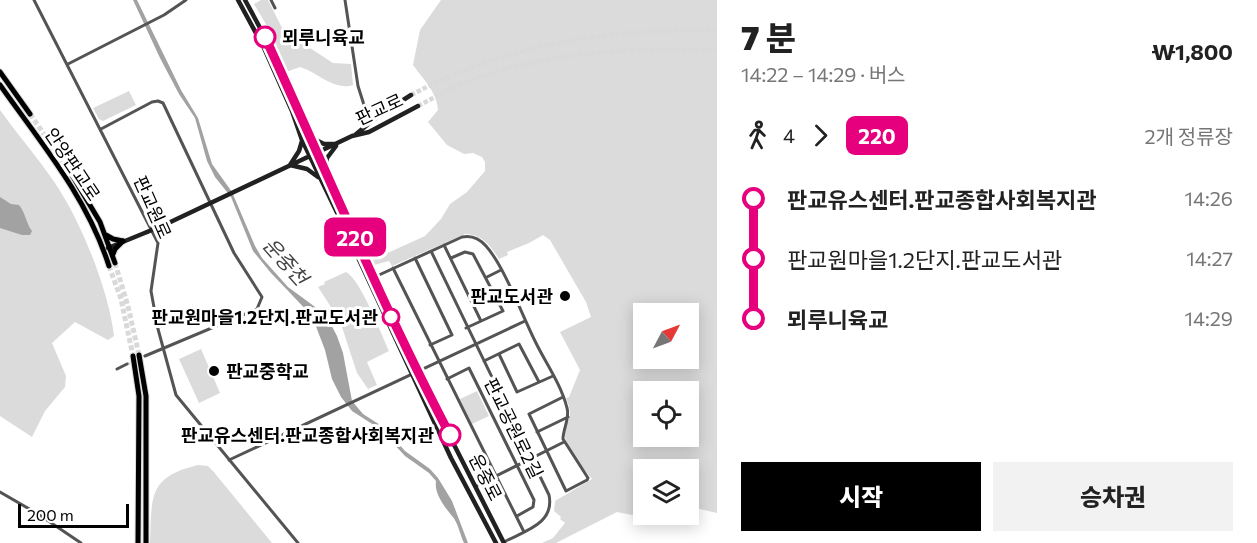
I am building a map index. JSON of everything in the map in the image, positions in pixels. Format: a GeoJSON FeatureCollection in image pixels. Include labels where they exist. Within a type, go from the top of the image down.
{"type":"FeatureCollection","features":[{"type":"Feature","properties":{"kind":"main road","name":"운중로"},"geometry":{"type":"LineString","coordinates":[[238,0],[264,48],[292,111],[302,140],[415,373],[451,458],[496,543]]}},
{"type":"Feature","properties":{"kind":"main road","name":"운중로"},"geometry":{"type":"LineString","coordinates":[[245,0],[265,37],[310,136],[370,278]]}},
{"type":"Feature","properties":{"kind":"main road","name":"안양판교로"},"geometry":{"type":"LineString","coordinates":[[0,72],[30,114]]}},
{"type":"Feature","properties":{"kind":"main road","name":"안양판교로"},"geometry":{"type":"LineString","coordinates":[[0,85],[76,192],[107,248],[112,262],[115,249],[123,242]]}},
{"type":"Feature","properties":{"kind":"main road","name":"판교로"},"geometry":{"type":"LineString","coordinates":[[210,203],[338,144],[411,95]]}},
{"type":"Feature","properties":{"kind":"main road","name":"판교로"},"geometry":{"type":"LineString","coordinates":[[352,136],[369,132],[418,106]]}},
{"type":"Feature","properties":{"kind":"main road"},"geometry":{"type":"LineString","coordinates":[[310,136],[324,144],[338,144]]}},
{"type":"Feature","properties":{"kind":"main road"},"geometry":{"type":"LineString","coordinates":[[302,140],[299,151],[290,165],[307,169],[320,179]]}},
{"type":"Feature","properties":{"kind":"main road"},"geometry":{"type":"LineString","coordinates":[[327,174],[325,162],[338,144]]}},
{"type":"Feature","properties":{"kind":"main road","name":"안양판교로"},"geometry":{"type":"LineString","coordinates":[[69,170],[106,235],[107,248]]}},
{"type":"Feature","properties":{"kind":"main road"},"geometry":{"type":"LineString","coordinates":[[107,248],[162,226],[210,203]]}},
{"type":"Feature","properties":{"kind":"main road"},"geometry":{"type":"LineString","coordinates":[[106,235],[123,242]]}},
{"type":"Feature","properties":{"kind":"main road"},"geometry":{"type":"LineString","coordinates":[[138,543],[139,356]]}},
{"type":"Feature","properties":{"kind":"main road"},"geometry":{"type":"LineString","coordinates":[[139,356],[146,396],[146,543]]}},
{"type":"Feature","properties":{"kind":"main road","name":"운중로"},"geometry":{"type":"LineString","coordinates":[[415,373],[504,543]]}},
{"type":"Feature","properties":{"kind":"street","name":"판교원로"},"geometry":{"type":"LineString","coordinates":[[34,0],[159,243],[151,291],[176,395],[298,543]]}},
{"type":"Feature","properties":{"kind":"street"},"geometry":{"type":"LineString","coordinates":[[68,64],[162,17],[186,0]]}},
{"type":"Feature","properties":{"kind":"street"},"geometry":{"type":"LineString","coordinates":[[270,0],[275,8]]}},
{"type":"Feature","properties":{"kind":"street"},"geometry":{"type":"LineString","coordinates":[[345,0],[358,86],[364,105]]}},
{"type":"Feature","properties":{"kind":"street"},"geometry":{"type":"LineString","coordinates":[[101,129],[152,102],[161,102],[234,253],[261,293],[261,303],[257,309],[164,349],[139,356]]}},
{"type":"Feature","properties":{"kind":"street"},"geometry":{"type":"LineString","coordinates":[[370,278],[465,236],[478,238],[488,248],[563,398],[568,417],[563,436],[564,442],[588,478],[566,491],[529,414],[563,398]]}},
{"type":"Feature","properties":{"kind":"street"},"geometry":{"type":"LineString","coordinates":[[444,244],[482,321]]}},
{"type":"Feature","properties":{"kind":"street"},"geometry":{"type":"LineString","coordinates":[[430,251],[549,495],[550,510],[539,524],[504,543]]}},
{"type":"Feature","properties":{"kind":"street"},"geometry":{"type":"LineString","coordinates":[[451,258],[462,252],[471,252],[476,256],[503,311],[466,328]]}},
{"type":"Feature","properties":{"kind":"street"},"geometry":{"type":"LineString","coordinates":[[415,258],[452,335],[430,345]]}},
{"type":"Feature","properties":{"kind":"street","name":"판교공원로2길"},"geometry":{"type":"LineString","coordinates":[[393,268],[524,532]]}},
{"type":"Feature","properties":{"kind":"street"},"geometry":{"type":"LineString","coordinates":[[487,278],[501,270]]}},
{"type":"Feature","properties":{"kind":"street"},"geometry":{"type":"LineString","coordinates":[[229,460],[525,321]]}},
{"type":"Feature","properties":{"kind":"street"},"geometry":{"type":"LineString","coordinates":[[483,362],[519,344],[539,382]]}},
{"type":"Feature","properties":{"kind":"street"},"geometry":{"type":"LineString","coordinates":[[499,354],[517,392],[553,376]]}},
{"type":"Feature","properties":{"kind":"street"},"geometry":{"type":"LineString","coordinates":[[117,369],[127,364]]}},
{"type":"Feature","properties":{"kind":"street","name":"판교공원로2길"},"geometry":{"type":"LineString","coordinates":[[447,379],[469,368],[534,500],[532,507],[517,516]]}},
{"type":"Feature","properties":{"kind":"street"},"geometry":{"type":"LineString","coordinates":[[537,432],[568,417]]}},
{"type":"Feature","properties":{"kind":"street"},"geometry":{"type":"LineString","coordinates":[[476,486],[564,442]]}},
{"type":"Feature","properties":{"kind":"street"},"geometry":{"type":"LineString","coordinates":[[0,492],[81,543]]}},
{"type":"Feature","properties":{"kind":"shaded area"},"geometry":{"type":"Polygon","coordinates":[[[133,0],[137,0],[181,90],[198,118],[212,164],[232,192],[262,258],[288,287],[326,315],[343,353],[352,401],[363,414],[385,428],[405,451],[430,469],[438,478],[452,501],[468,543],[464,543],[456,522],[441,500],[436,481],[429,473],[405,456],[380,429],[352,411],[341,397],[332,379],[325,350],[312,316],[253,251],[231,197],[215,177],[207,161],[195,118],[160,58],[133,0]]]}},
{"type":"Feature","properties":{"kind":"shaded area"},"geometry":{"type":"Polygon","coordinates":[[[261,0],[268,0],[287,33],[333,63],[351,64],[353,85],[332,83],[300,67],[286,72],[270,31],[254,4],[261,0]]]}},
{"type":"Feature","properties":{"kind":"shaded area"},"geometry":{"type":"Polygon","coordinates":[[[441,0],[717,0],[717,513],[699,509],[699,459],[633,459],[633,515],[617,512],[556,543],[542,543],[553,538],[565,523],[554,511],[555,501],[592,479],[566,440],[570,415],[566,398],[569,397],[580,370],[560,332],[591,317],[586,302],[550,240],[543,235],[507,252],[508,255],[499,259],[492,249],[477,236],[465,234],[392,266],[389,261],[374,265],[372,260],[425,236],[441,219],[450,204],[467,192],[485,171],[485,162],[482,157],[473,153],[464,154],[447,145],[428,122],[438,110],[437,103],[413,65],[420,30],[441,0]]]}},
{"type":"Feature","properties":{"kind":"shaded area"},"geometry":{"type":"Polygon","coordinates":[[[129,91],[136,105],[103,121],[99,119],[93,108],[129,91]]]}},
{"type":"Feature","properties":{"kind":"shaded area"},"geometry":{"type":"Polygon","coordinates":[[[0,110],[55,183],[84,236],[106,298],[114,336],[108,340],[75,322],[52,343],[66,376],[65,387],[45,411],[32,437],[0,416],[0,110]]]}},
{"type":"Feature","properties":{"kind":"shaded area"},"geometry":{"type":"Polygon","coordinates":[[[0,197],[11,204],[19,205],[32,231],[30,235],[22,235],[0,228],[0,197]]]}},
{"type":"Feature","properties":{"kind":"shaded area"},"geometry":{"type":"Polygon","coordinates":[[[346,272],[364,296],[389,351],[367,362],[377,385],[368,389],[357,373],[340,321],[318,287],[346,272]]]}},
{"type":"Feature","properties":{"kind":"shaded area"},"geometry":{"type":"Polygon","coordinates":[[[201,349],[220,393],[199,403],[179,359],[201,349]]]}},
{"type":"Feature","properties":{"kind":"shaded area"},"geometry":{"type":"Polygon","coordinates":[[[477,391],[489,416],[472,424],[460,399],[477,391]]]}},
{"type":"Feature","properties":{"kind":"shaded area"},"geometry":{"type":"Polygon","coordinates":[[[198,465],[208,466],[213,471],[272,543],[150,543],[153,502],[161,483],[181,470],[198,465]]]}},
{"type":"Feature","properties":{"kind":"tunnel"},"geometry":{"type":"LineString","coordinates":[[411,95],[484,63],[560,43],[598,36],[637,33],[717,31]]}},
{"type":"Feature","properties":{"kind":"tunnel"},"geometry":{"type":"LineString","coordinates":[[418,106],[476,78],[535,62],[625,51],[717,50]]}},
{"type":"Feature","properties":{"kind":"tunnel"},"geometry":{"type":"LineString","coordinates":[[30,114],[69,170]]}},
{"type":"Feature","properties":{"kind":"tunnel"},"geometry":{"type":"LineString","coordinates":[[115,263],[139,355]]}},
{"type":"Feature","properties":{"kind":"tunnel"},"geometry":{"type":"LineString","coordinates":[[109,266],[121,299],[133,356]]}},
{"type":"Feature","properties":{"kind":"tunnel"},"geometry":{"type":"LineString","coordinates":[[127,364],[145,356]]}},
{"type":"Feature","properties":{"kind":"bus line","name":"220"},"geometry":{"type":"LineString","coordinates":[[265,37],[371,274],[417,372],[450,435]]}},
{"type":"Feature","properties":{"kind":"place","name":"뫼루니육교"},"geometry":{"type":"Point","coordinates":[265,37]}},
{"type":"Feature","properties":{"kind":"place","name":"판교도서관"},"geometry":{"type":"Point","coordinates":[565,296]}},
{"type":"Feature","properties":{"kind":"place","name":"판교원마을1.2단지.판교도서관"},"geometry":{"type":"Point","coordinates":[391,317]}},
{"type":"Feature","properties":{"kind":"place","name":"판교중학교"},"geometry":{"type":"Point","coordinates":[214,371]}},
{"type":"Feature","properties":{"kind":"place","name":"판교유스센터.판교종합사회복지관"},"geometry":{"type":"Point","coordinates":[450,435]}},
{"type":"Feature","properties":{"kind":"water label","name":"운중천"},"geometry":{"type":"Point","coordinates":[286,261]}}]}
